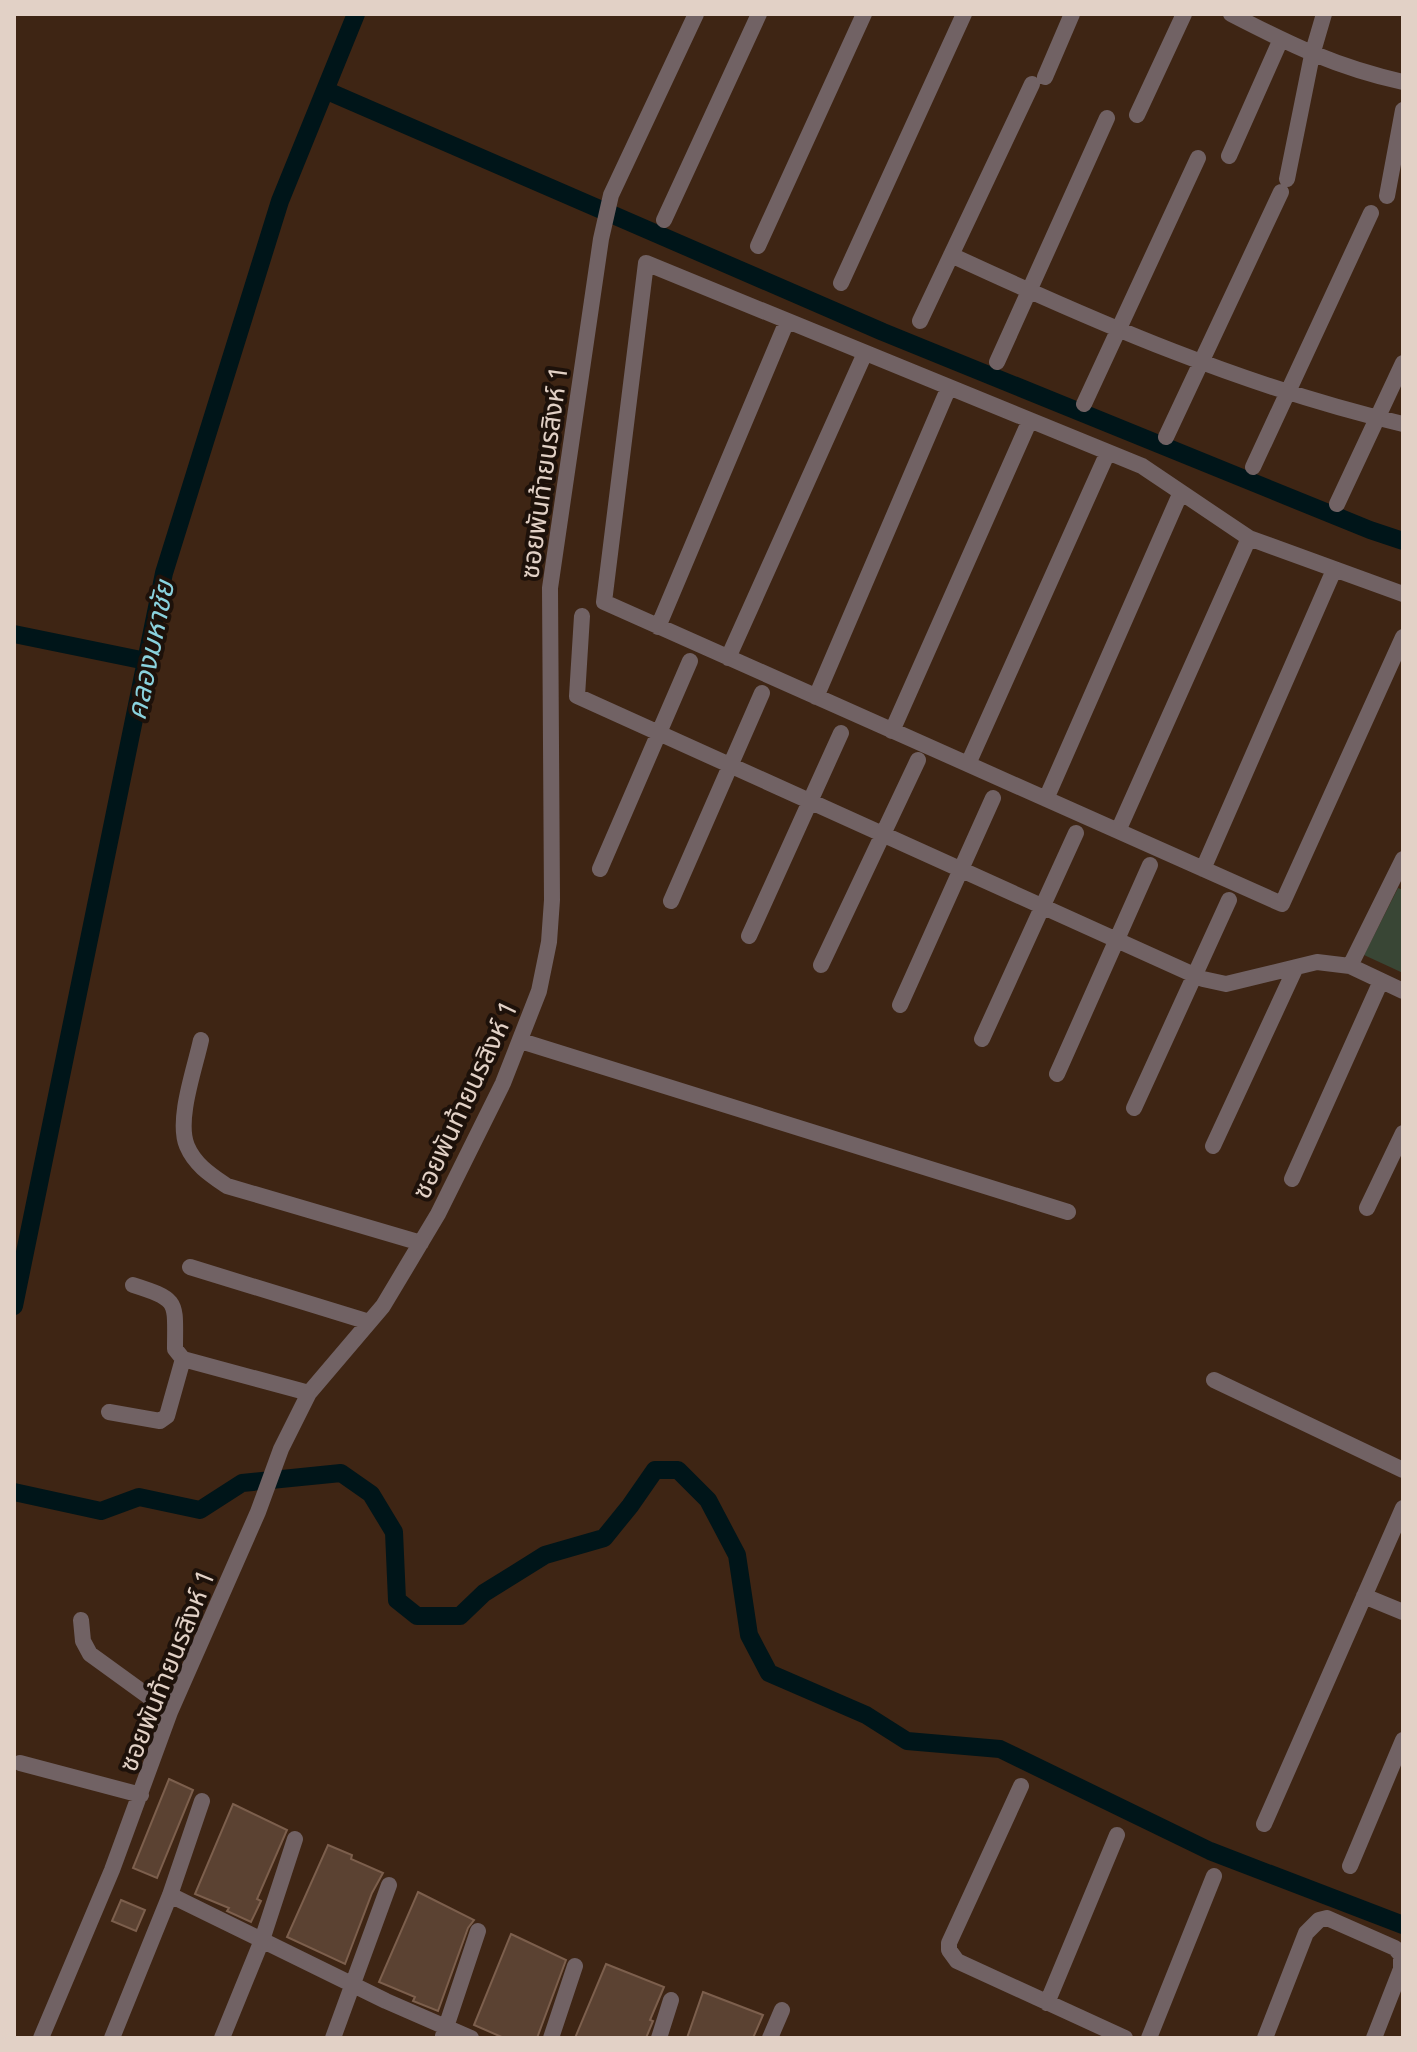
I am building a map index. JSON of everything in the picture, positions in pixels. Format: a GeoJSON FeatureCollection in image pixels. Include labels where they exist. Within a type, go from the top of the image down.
{"type":"FeatureCollection","features":[{"type":"Feature","properties":{"kind":"street","name":"ซอยพันท้ายนรสิงห์ 1"},"geometry":{"type":"LineString","coordinates":[[41,2038],[141,1795],[170,1712],[258,1512],[281,1449],[309,1393],[383,1306],[438,1214],[521,1041],[539,991],[549,942],[552,900],[550,588],[601,239],[611,195],[696,14]]}},
{"type":"Feature","properties":{"kind":"street"},"geometry":{"type":"LineString","coordinates":[[664,220],[759,14]]}},
{"type":"Feature","properties":{"kind":"street"},"geometry":{"type":"LineString","coordinates":[[758,246],[864,14]]}},
{"type":"Feature","properties":{"kind":"street"},"geometry":{"type":"LineString","coordinates":[[841,283],[964,14]]}},
{"type":"Feature","properties":{"kind":"street"},"geometry":{"type":"LineString","coordinates":[[920,321],[1072,14]]}},
{"type":"Feature","properties":{"kind":"street"},"geometry":{"type":"LineString","coordinates":[[1137,115],[1184,14]]}},
{"type":"Feature","properties":{"kind":"street"},"geometry":{"type":"LineString","coordinates":[[1231,14],[1312,55],[1360,72],[1403,82]]}},
{"type":"Feature","properties":{"kind":"street"},"geometry":{"type":"LineString","coordinates":[[1166,437],[1284,185],[1324,14]]}},
{"type":"Feature","properties":{"kind":"street"},"geometry":{"type":"LineString","coordinates":[[1229,156],[1281,39]]}},
{"type":"Feature","properties":{"kind":"street"},"geometry":{"type":"LineString","coordinates":[[1387,196],[1403,110]]}},
{"type":"Feature","properties":{"kind":"street"},"geometry":{"type":"LineString","coordinates":[[997,362],[1107,118]]}},
{"type":"Feature","properties":{"kind":"street"},"geometry":{"type":"LineString","coordinates":[[1084,404],[1198,158]]}},
{"type":"Feature","properties":{"kind":"street"},"geometry":{"type":"LineString","coordinates":[[1253,467],[1371,213]]}},
{"type":"Feature","properties":{"kind":"street"},"geometry":{"type":"LineString","coordinates":[[951,255],[1201,364],[1288,394],[1403,424]]}},
{"type":"Feature","properties":{"kind":"street"},"geometry":{"type":"LineString","coordinates":[[1403,594],[1249,538],[1142,466],[646,263],[604,602],[1282,904],[1403,637]]}},
{"type":"Feature","properties":{"kind":"street"},"geometry":{"type":"LineString","coordinates":[[658,627],[787,321]]}},
{"type":"Feature","properties":{"kind":"street"},"geometry":{"type":"LineString","coordinates":[[728,658],[865,353]]}},
{"type":"Feature","properties":{"kind":"street"},"geometry":{"type":"LineString","coordinates":[[1337,504],[1403,363]]}},
{"type":"Feature","properties":{"kind":"street"},"geometry":{"type":"LineString","coordinates":[[816,697],[949,387]]}},
{"type":"Feature","properties":{"kind":"street"},"geometry":{"type":"LineString","coordinates":[[892,731],[1030,420]]}},
{"type":"Feature","properties":{"kind":"street"},"geometry":{"type":"LineString","coordinates":[[968,764],[1108,452]]}},
{"type":"Feature","properties":{"kind":"street"},"geometry":{"type":"LineString","coordinates":[[1046,799],[1181,492]]}},
{"type":"Feature","properties":{"kind":"street"},"geometry":{"type":"LineString","coordinates":[[1118,831],[1249,538]]}},
{"type":"Feature","properties":{"kind":"street"},"geometry":{"type":"LineString","coordinates":[[1203,869],[1334,570]]}},
{"type":"Feature","properties":{"kind":"street"},"geometry":{"type":"LineString","coordinates":[[582,616],[577,696],[1195,975],[1226,984],[1317,962],[1350,966],[1403,991]]}},
{"type":"Feature","properties":{"kind":"street"},"geometry":{"type":"LineString","coordinates":[[600,869],[690,661]]}},
{"type":"Feature","properties":{"kind":"street"},"geometry":{"type":"LineString","coordinates":[[671,901],[762,693]]}},
{"type":"Feature","properties":{"kind":"street"},"geometry":{"type":"LineString","coordinates":[[749,936],[841,733]]}},
{"type":"Feature","properties":{"kind":"street"},"geometry":{"type":"LineString","coordinates":[[821,965],[918,760]]}},
{"type":"Feature","properties":{"kind":"street"},"geometry":{"type":"LineString","coordinates":[[900,1005],[993,798]]}},
{"type":"Feature","properties":{"kind":"street"},"geometry":{"type":"LineString","coordinates":[[982,1039],[1076,833]]}},
{"type":"Feature","properties":{"kind":"street"},"geometry":{"type":"LineString","coordinates":[[1350,966],[1399,877],[1403,859]]}},
{"type":"Feature","properties":{"kind":"street"},"geometry":{"type":"LineString","coordinates":[[1057,1074],[1150,865]]}},
{"type":"Feature","properties":{"kind":"street"},"geometry":{"type":"LineString","coordinates":[[1134,1108],[1229,900]]}},
{"type":"Feature","properties":{"kind":"street"},"geometry":{"type":"LineString","coordinates":[[1213,1146],[1296,967]]}},
{"type":"Feature","properties":{"kind":"street"},"geometry":{"type":"LineString","coordinates":[[1292,1179],[1381,981]]}},
{"type":"Feature","properties":{"kind":"street"},"geometry":{"type":"LineString","coordinates":[[201,1040],[184,1117],[186,1145],[202,1169],[227,1186],[421,1243]]}},
{"type":"Feature","properties":{"kind":"street"},"geometry":{"type":"LineString","coordinates":[[521,1041],[1068,1212]]}},
{"type":"Feature","properties":{"kind":"street"},"geometry":{"type":"LineString","coordinates":[[1367,1208],[1403,1133]]}},
{"type":"Feature","properties":{"kind":"street"},"geometry":{"type":"LineString","coordinates":[[190,1267],[369,1322]]}},
{"type":"Feature","properties":{"kind":"street"},"geometry":{"type":"LineString","coordinates":[[133,1285],[164,1295],[172,1301],[175,1349],[183,1359],[309,1393]]}},
{"type":"Feature","properties":{"kind":"street"},"geometry":{"type":"LineString","coordinates":[[109,1412],[160,1421],[167,1416],[183,1359]]}},
{"type":"Feature","properties":{"kind":"street"},"geometry":{"type":"LineString","coordinates":[[1214,1380],[1403,1470]]}},
{"type":"Feature","properties":{"kind":"street"},"geometry":{"type":"LineString","coordinates":[[1264,1824],[1403,1508]]}},
{"type":"Feature","properties":{"kind":"street"},"geometry":{"type":"LineString","coordinates":[[1364,1596],[1403,1612]]}},
{"type":"Feature","properties":{"kind":"street"},"geometry":{"type":"LineString","coordinates":[[81,1620],[83,1641],[90,1654],[170,1712]]}},
{"type":"Feature","properties":{"kind":"street"},"geometry":{"type":"LineString","coordinates":[[1350,1866],[1403,1740]]}},
{"type":"Feature","properties":{"kind":"street"},"geometry":{"type":"LineString","coordinates":[[20,1763],[141,1795]]}},
{"type":"Feature","properties":{"kind":"street"},"geometry":{"type":"LineString","coordinates":[[1021,1786],[949,1943],[949,1950],[957,1961],[1125,2038]]}},
{"type":"Feature","properties":{"kind":"street"},"geometry":{"type":"LineString","coordinates":[[112,2038],[170,1895],[202,1801]]}},
{"type":"Feature","properties":{"kind":"street"},"geometry":{"type":"LineString","coordinates":[[1047,2003],[1117,1835]]}},
{"type":"Feature","properties":{"kind":"street"},"geometry":{"type":"LineString","coordinates":[[222,2038],[262,1940],[295,1839]]}},
{"type":"Feature","properties":{"kind":"street"},"geometry":{"type":"LineString","coordinates":[[1149,2038],[1214,1876]]}},
{"type":"Feature","properties":{"kind":"street"},"geometry":{"type":"LineString","coordinates":[[333,2038],[389,1885]]}},
{"type":"Feature","properties":{"kind":"street"},"geometry":{"type":"LineString","coordinates":[[170,1895],[444,2033],[471,2038]]}},
{"type":"Feature","properties":{"kind":"street"},"geometry":{"type":"LineString","coordinates":[[1265,2038],[1306,1933],[1319,1920],[1327,1918],[1395,1948],[1401,1955],[1401,1969],[1374,2038]]}},
{"type":"Feature","properties":{"kind":"street"},"geometry":{"type":"LineString","coordinates":[[444,2033],[478,1931]]}},
{"type":"Feature","properties":{"kind":"street"},"geometry":{"type":"LineString","coordinates":[[551,2038],[575,1966]]}},
{"type":"Feature","properties":{"kind":"street"},"geometry":{"type":"LineString","coordinates":[[659,2038],[671,2000]]}},
{"type":"Feature","properties":{"kind":"street"},"geometry":{"type":"LineString","coordinates":[[770,2038],[782,2010]]}},
{"type":"Feature","properties":{"kind":"green space"},"geometry":{"type":"Polygon","coordinates":[[[1398,888],[1403,890],[1403,973],[1364,955],[1398,888]]]}},
{"type":"Feature","properties":{"kind":"building"},"geometry":{"type":"Polygon","coordinates":[[[169,1779],[193,1790],[157,1878],[133,1868],[169,1779]]]}},
{"type":"Feature","properties":{"kind":"building"},"geometry":{"type":"Polygon","coordinates":[[[233,1804],[287,1830],[257,1899],[261,1901],[251,1922],[227,1911],[229,1908],[195,1894],[233,1804]]]}},
{"type":"Feature","properties":{"kind":"building"},"geometry":{"type":"Polygon","coordinates":[[[328,1845],[383,1873],[372,1893],[345,1964],[287,1937],[328,1845]]]}},
{"type":"Feature","properties":{"kind":"building"},"geometry":{"type":"Polygon","coordinates":[[[418,1892],[474,1920],[468,1928],[438,2011],[413,2001],[415,1997],[379,1982],[418,1892]]]}},
{"type":"Feature","properties":{"kind":"building"},"geometry":{"type":"Polygon","coordinates":[[[121,1900],[145,1910],[136,1931],[112,1921],[121,1900]]]}},
{"type":"Feature","properties":{"kind":"building"},"geometry":{"type":"Polygon","coordinates":[[[511,1934],[566,1960],[537,2038],[504,2038],[474,2025],[511,1934]]]}},
{"type":"Feature","properties":{"kind":"building"},"geometry":{"type":"Polygon","coordinates":[[[606,1964],[664,1987],[646,2038],[575,2038],[606,1964]]]}},
{"type":"Feature","properties":{"kind":"building"},"geometry":{"type":"Polygon","coordinates":[[[703,1992],[763,2015],[753,2038],[687,2038],[703,1992]]]}},
{"type":"Feature","properties":{"kind":"waterway","name":"คลองมหาชัย"},"geometry":{"type":"LineString","coordinates":[[14,1306],[164,573],[280,201],[356,14]]}},
{"type":"Feature","properties":{"kind":"waterway"},"geometry":{"type":"LineString","coordinates":[[325,90],[883,332],[1403,541]]}},
{"type":"Feature","properties":{"kind":"waterway"},"geometry":{"type":"LineString","coordinates":[[14,634],[146,661]]}},
{"type":"Feature","properties":{"kind":"waterway"},"geometry":{"type":"LineString","coordinates":[[14,1492],[101,1511],[139,1497],[200,1510],[242,1483],[341,1473],[371,1494],[394,1532],[397,1600],[417,1616],[460,1616],[484,1593],[545,1555],[604,1538],[655,1470],[678,1470],[708,1500],[737,1555],[749,1635],[769,1673],[866,1715],[907,1741],[1000,1749],[1210,1851],[1403,1925]]}}]}
